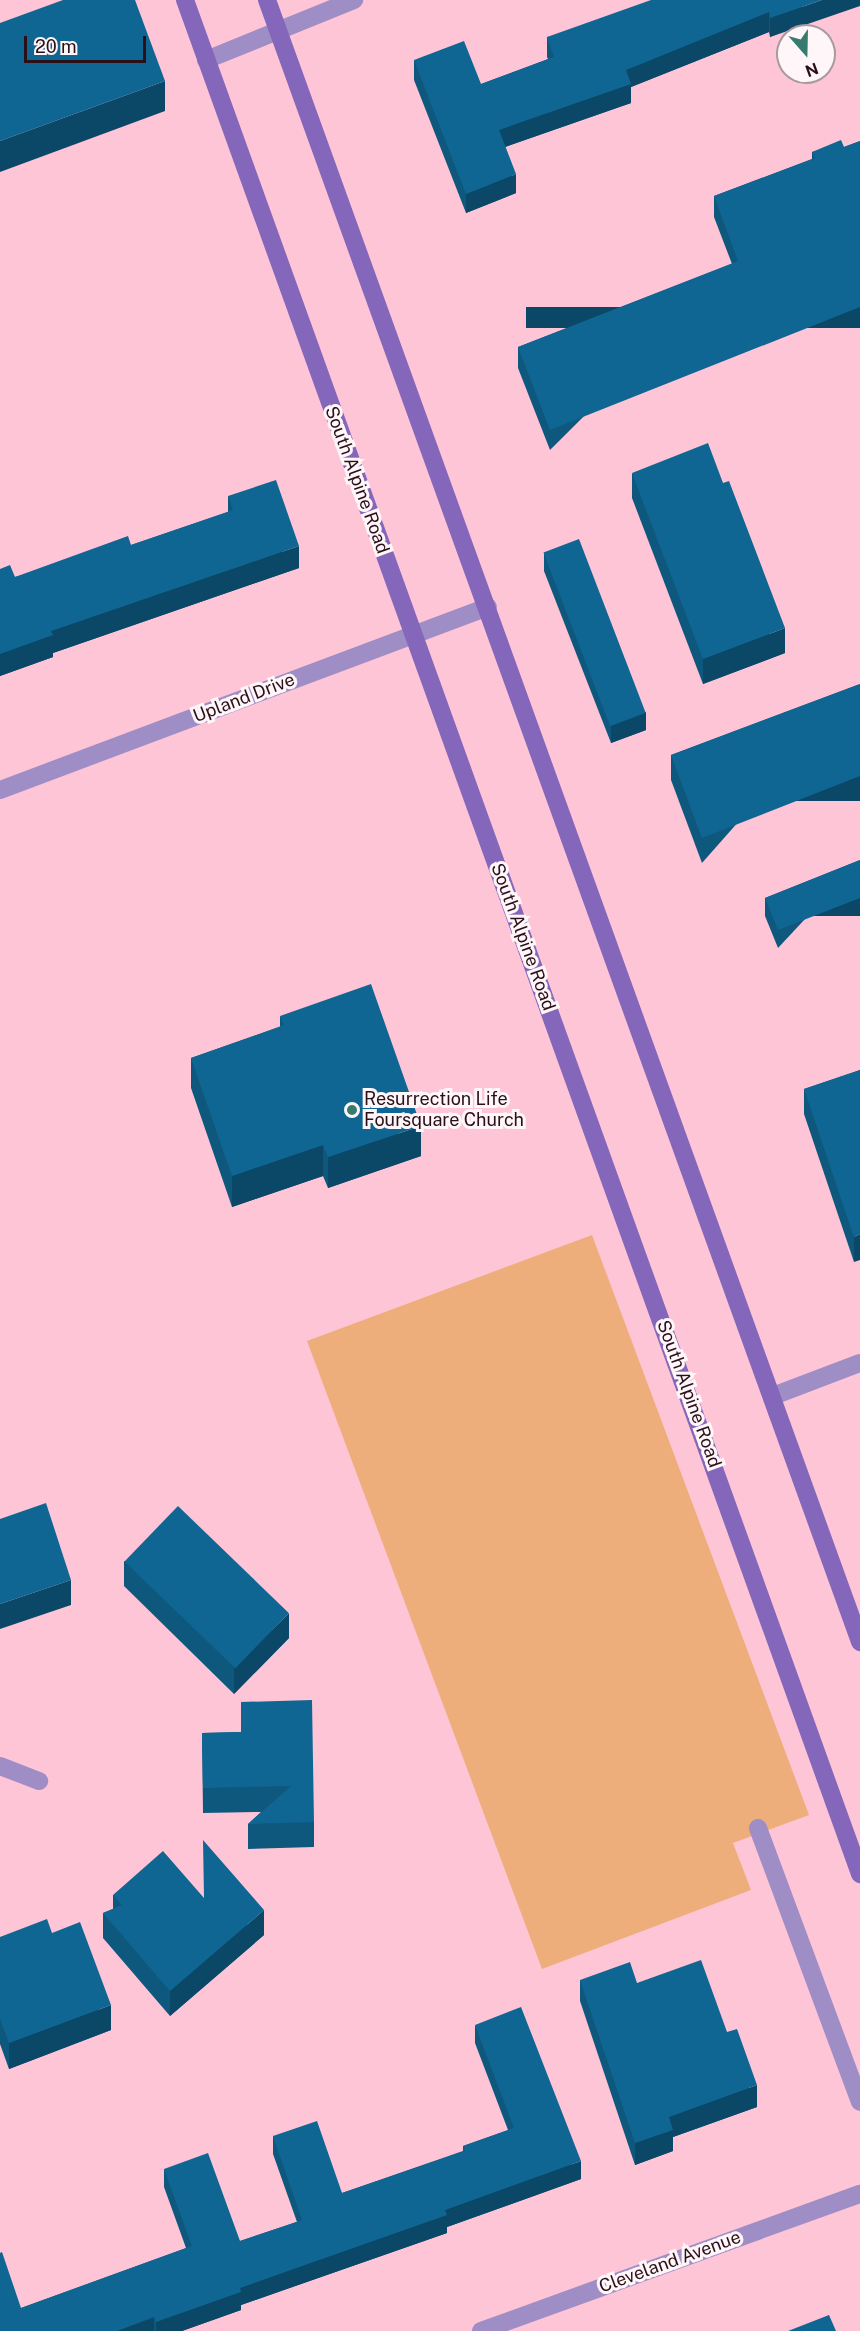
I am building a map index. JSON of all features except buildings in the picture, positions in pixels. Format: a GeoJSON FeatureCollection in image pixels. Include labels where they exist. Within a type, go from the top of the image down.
{"type":"FeatureCollection","features":[{"type":"Feature","properties":{"kind":"main road","name":"South Alpine Road"},"geometry":{"type":"LineString","coordinates":[[185,0],[860,1874]]}},
{"type":"Feature","properties":{"kind":"main road"},"geometry":{"type":"LineString","coordinates":[[267,0],[860,1642]]}},
{"type":"Feature","properties":{"kind":"street"},"geometry":{"type":"LineString","coordinates":[[206,60],[354,0]]}},
{"type":"Feature","properties":{"kind":"street","name":"Upland Drive"},"geometry":{"type":"LineString","coordinates":[[0,790],[488,607]]}},
{"type":"Feature","properties":{"kind":"street"},"geometry":{"type":"LineString","coordinates":[[773,1396],[860,1363]]}},
{"type":"Feature","properties":{"kind":"street"},"geometry":{"type":"LineString","coordinates":[[0,1766],[39,1781]]}},
{"type":"Feature","properties":{"kind":"street"},"geometry":{"type":"LineString","coordinates":[[758,1828],[860,2102]]}},
{"type":"Feature","properties":{"kind":"street","name":"Cleveland Avenue"},"geometry":{"type":"LineString","coordinates":[[481,2331],[860,2194]]}},
{"type":"Feature","properties":{"kind":"shaded area"},"geometry":{"type":"Polygon","coordinates":[[[592,1235],[809,1815],[733,1843],[751,1890],[542,1969],[307,1341],[592,1235]]]}},
{"type":"Feature","properties":{"kind":"place","name":"Resurrection Life Foursquare Church"},"geometry":{"type":"Point","coordinates":[352,1110]}}]}
